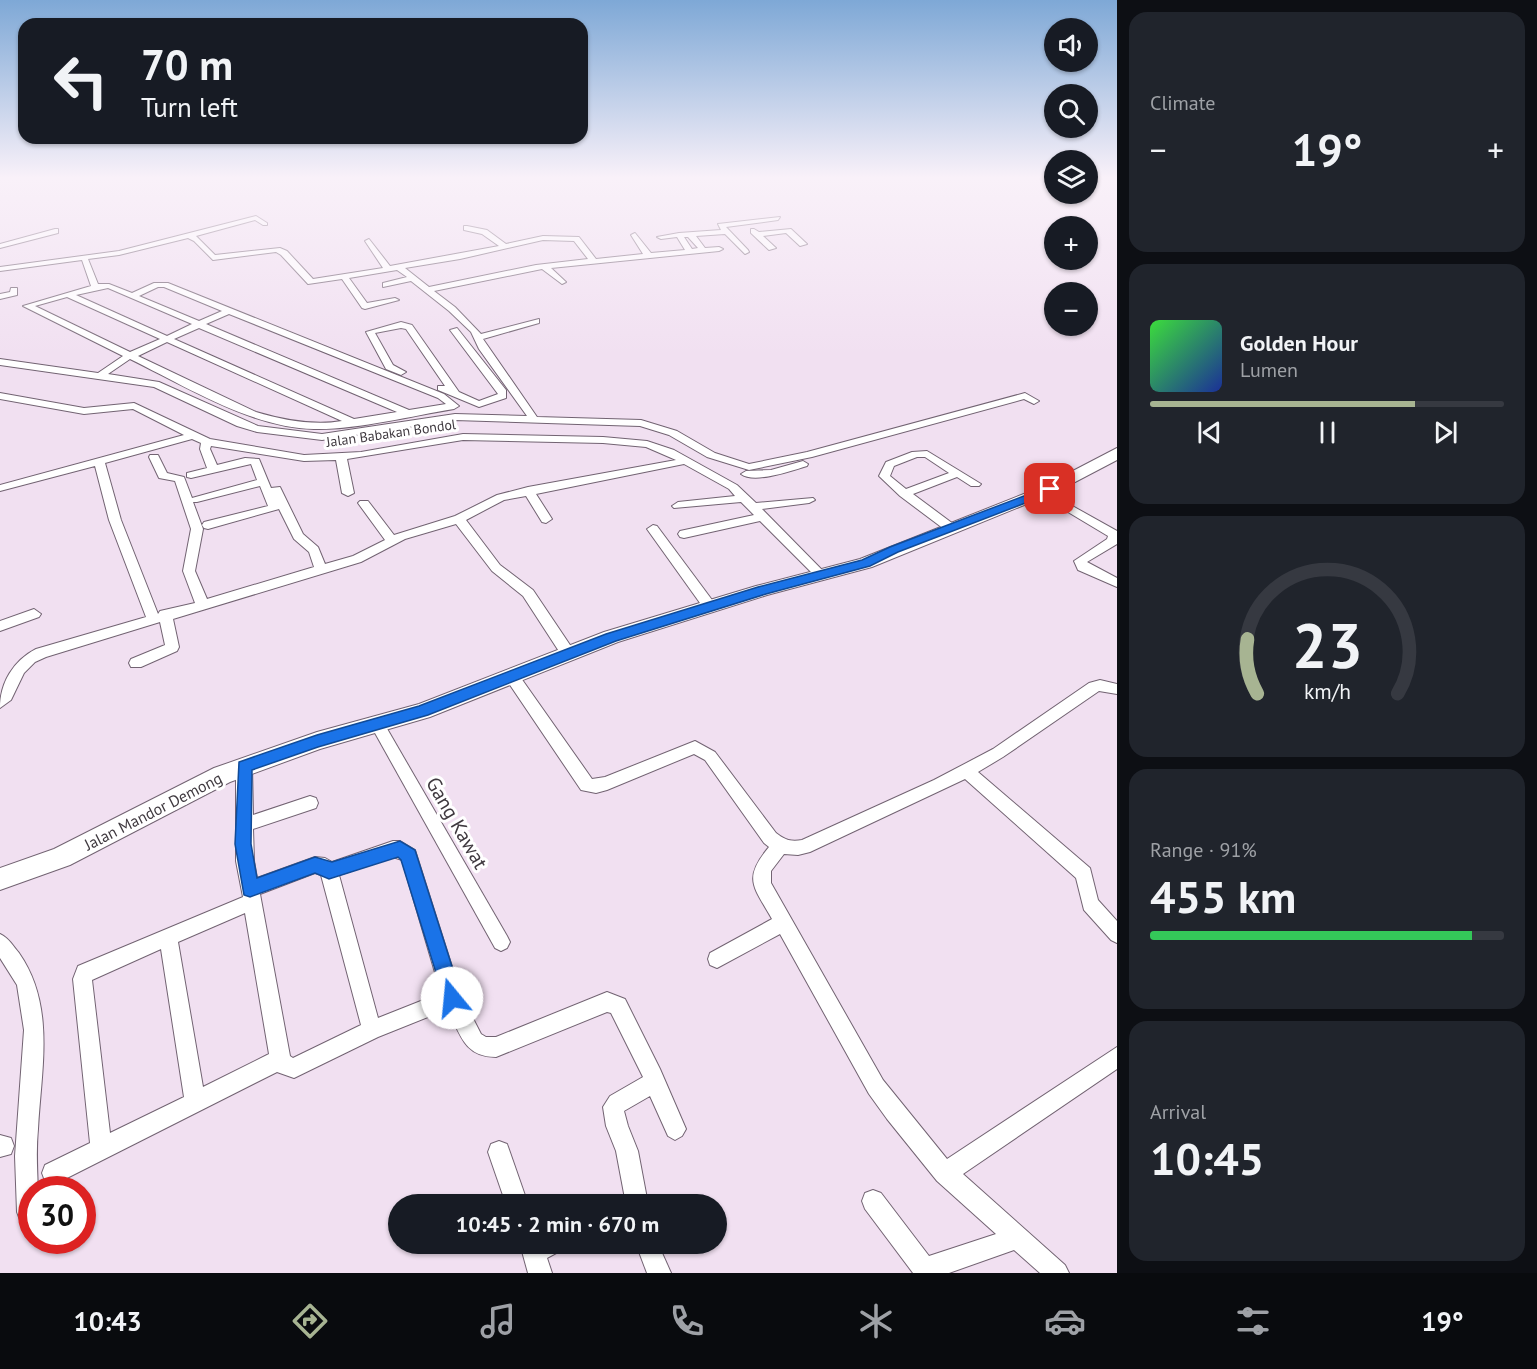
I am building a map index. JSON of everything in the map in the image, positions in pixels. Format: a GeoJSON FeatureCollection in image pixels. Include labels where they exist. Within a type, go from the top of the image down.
{"type":"FeatureCollection","features":[{"type":"Feature","properties":{"kind":"main road","name":"Jalan Mandor Demong"},"geometry":{"type":"LineString","coordinates":[[0,879],[61,858],[184,792],[244,766],[423,711],[567,652],[710,607],[866,563],[1046,491],[1101,464],[1117,453]]}},
{"type":"Feature","properties":{"kind":"street"},"geometry":{"type":"LineString","coordinates":[[0,246],[35,236]]}},
{"type":"Feature","properties":{"kind":"street"},"geometry":{"type":"LineString","coordinates":[[0,269],[119,253],[178,236]]}},
{"type":"Feature","properties":{"kind":"street"},"geometry":{"type":"LineString","coordinates":[[194,236],[210,257],[277,249],[311,282],[444,260],[543,238],[570,237],[580,242],[593,260]]}},
{"type":"Feature","properties":{"kind":"street"},"geometry":{"type":"LineString","coordinates":[[491,236],[505,246]]}},
{"type":"Feature","properties":{"kind":"street"},"geometry":{"type":"LineString","coordinates":[[636,236],[655,257]]}},
{"type":"Feature","properties":{"kind":"street"},"geometry":{"type":"LineString","coordinates":[[660,237],[666,236]]}},
{"type":"Feature","properties":{"kind":"street"},"geometry":{"type":"LineString","coordinates":[[680,236],[690,251]]}},
{"type":"Feature","properties":{"kind":"street"},"geometry":{"type":"LineString","coordinates":[[692,236],[703,250]]}},
{"type":"Feature","properties":{"kind":"street"},"geometry":{"type":"LineString","coordinates":[[729,236],[745,252]]}},
{"type":"Feature","properties":{"kind":"street"},"geometry":{"type":"LineString","coordinates":[[760,236],[772,248]]}},
{"type":"Feature","properties":{"kind":"street"},"geometry":{"type":"LineString","coordinates":[[794,236],[802,244]]}},
{"type":"Feature","properties":{"kind":"street"},"geometry":{"type":"LineString","coordinates":[[369,241],[389,270]]}},
{"type":"Feature","properties":{"kind":"street"},"geometry":{"type":"LineString","coordinates":[[428,290],[544,266],[719,249]]}},
{"type":"Feature","properties":{"kind":"street"},"geometry":{"type":"LineString","coordinates":[[444,260],[458,270]]}},
{"type":"Feature","properties":{"kind":"street"},"geometry":{"type":"LineString","coordinates":[[85,261],[94,287]]}},
{"type":"Feature","properties":{"kind":"street"},"geometry":{"type":"LineString","coordinates":[[544,266],[562,282]]}},
{"type":"Feature","properties":{"kind":"street"},"geometry":{"type":"LineString","coordinates":[[400,268],[460,316],[479,337],[484,349],[531,413],[533,440]]}},
{"type":"Feature","properties":{"kind":"street"},"geometry":{"type":"LineString","coordinates":[[345,278],[365,306],[394,300]]}},
{"type":"Feature","properties":{"kind":"street"},"geometry":{"type":"LineString","coordinates":[[386,285],[413,278]]}},
{"type":"Feature","properties":{"kind":"street"},"geometry":{"type":"LineString","coordinates":[[131,296],[157,285],[165,285],[479,404]]}},
{"type":"Feature","properties":{"kind":"street"},"geometry":{"type":"LineString","coordinates":[[410,414],[109,286],[94,287],[32,303],[28,308],[252,414],[272,420],[312,426],[353,423],[479,404],[500,399],[503,392],[454,330]]}},
{"type":"Feature","properties":{"kind":"street"},"geometry":{"type":"LineString","coordinates":[[0,297],[14,293],[14,290]]}},
{"type":"Feature","properties":{"kind":"street"},"geometry":{"type":"LineString","coordinates":[[67,294],[353,423]]}},
{"type":"Feature","properties":{"kind":"street"},"geometry":{"type":"LineString","coordinates":[[101,375],[129,356],[229,311]]}},
{"type":"Feature","properties":{"kind":"street"},"geometry":{"type":"LineString","coordinates":[[479,337],[536,321]]}},
{"type":"Feature","properties":{"kind":"street"},"geometry":{"type":"LineString","coordinates":[[454,406],[441,396],[385,369],[370,332],[405,325],[456,395]]}},
{"type":"Feature","properties":{"kind":"street"},"geometry":{"type":"LineString","coordinates":[[114,377],[129,364],[129,356]]}},
{"type":"Feature","properties":{"kind":"street"},"geometry":{"type":"LineString","coordinates":[[0,362],[156,384],[257,429],[347,438]]}},
{"type":"Feature","properties":{"kind":"street"},"geometry":{"type":"LineString","coordinates":[[0,369],[132,386],[162,396],[250,435],[319,444],[457,423],[532,422],[648,431],[704,460],[750,475],[772,473],[811,458],[1025,396],[1034,401],[811,458]]}},
{"type":"Feature","properties":{"kind":"street","name":"Jalan Babakan Bondol"},"geometry":{"type":"LineString","coordinates":[[0,396],[84,411],[134,406],[207,442],[304,458],[341,458],[447,438],[603,440],[639,443],[660,448],[728,483],[822,576]]}},
{"type":"Feature","properties":{"kind":"street"},"geometry":{"type":"LineString","coordinates":[[201,415],[211,409]]}},
{"type":"Feature","properties":{"kind":"street"},"geometry":{"type":"LineString","coordinates":[[0,489],[194,435]]}},
{"type":"Feature","properties":{"kind":"street"},"geometry":{"type":"LineString","coordinates":[[207,442],[205,449],[213,469]]}},
{"type":"Feature","properties":{"kind":"street"},"geometry":{"type":"LineString","coordinates":[[259,452],[298,536],[314,550],[321,569]]}},
{"type":"Feature","properties":{"kind":"street"},"geometry":{"type":"LineString","coordinates":[[952,529],[904,494],[884,476],[892,462],[916,454],[927,454],[975,484]]}},
{"type":"Feature","properties":{"kind":"street"},"geometry":{"type":"LineString","coordinates":[[154,457],[163,476],[180,479],[195,519],[197,537],[189,571],[202,603]]}},
{"type":"Feature","properties":{"kind":"street"},"geometry":{"type":"LineString","coordinates":[[341,458],[348,493]]}},
{"type":"Feature","properties":{"kind":"street"},"geometry":{"type":"LineString","coordinates":[[191,475],[255,461],[274,508],[208,525]]}},
{"type":"Feature","properties":{"kind":"street"},"geometry":{"type":"LineString","coordinates":[[0,702],[10,692],[16,670],[30,657],[375,552],[392,541],[459,519],[489,501],[528,490],[686,461]]}},
{"type":"Feature","properties":{"kind":"street"},"geometry":{"type":"LineString","coordinates":[[99,462],[115,520],[172,647],[136,663]]}},
{"type":"Feature","properties":{"kind":"street"},"geometry":{"type":"LineString","coordinates":[[904,494],[958,473]]}},
{"type":"Feature","properties":{"kind":"street"},"geometry":{"type":"LineString","coordinates":[[197,499],[264,482]]}},
{"type":"Feature","properties":{"kind":"street"},"geometry":{"type":"LineString","coordinates":[[528,490],[546,519]]}},
{"type":"Feature","properties":{"kind":"street"},"geometry":{"type":"LineString","coordinates":[[1046,491],[1117,528]]}},
{"type":"Feature","properties":{"kind":"street"},"geometry":{"type":"LineString","coordinates":[[1046,491],[1114,534],[1113,541],[1080,561],[1082,567],[1117,583]]}},
{"type":"Feature","properties":{"kind":"street"},"geometry":{"type":"LineString","coordinates":[[678,506],[754,507],[809,500]]}},
{"type":"Feature","properties":{"kind":"street"},"geometry":{"type":"LineString","coordinates":[[364,503],[392,541]]}},
{"type":"Feature","properties":{"kind":"street"},"geometry":{"type":"LineString","coordinates":[[684,534],[754,507]]}},
{"type":"Feature","properties":{"kind":"street"},"geometry":{"type":"LineString","coordinates":[[459,519],[496,568],[528,594],[567,652]]}},
{"type":"Feature","properties":{"kind":"street"},"geometry":{"type":"LineString","coordinates":[[653,529],[710,607]]}},
{"type":"Feature","properties":{"kind":"street"},"geometry":{"type":"LineString","coordinates":[[0,626],[34,614]]}},
{"type":"Feature","properties":{"kind":"street"},"geometry":{"type":"LineString","coordinates":[[511,675],[587,785],[596,786],[607,783],[695,747],[710,756],[770,838],[780,847],[789,850],[804,847],[940,786],[1049,719],[1094,687],[1100,685],[1117,689]]}},
{"type":"Feature","properties":{"kind":"street","name":"Gang Kawat"},"geometry":{"type":"LineString","coordinates":[[377,724],[501,942]]}},
{"type":"Feature","properties":{"kind":"street"},"geometry":{"type":"LineString","coordinates":[[244,766],[243,844],[279,1060]]}},
{"type":"Feature","properties":{"kind":"street"},"geometry":{"type":"LineString","coordinates":[[966,771],[1084,874],[1090,904],[1117,934]]}},
{"type":"Feature","properties":{"kind":"street"},"geometry":{"type":"LineString","coordinates":[[244,825],[310,803]]}},
{"type":"Feature","properties":{"kind":"street"},"geometry":{"type":"LineString","coordinates":[[780,847],[762,868],[760,875],[762,884],[876,1087],[945,1173],[1057,1273]]}},
{"type":"Feature","properties":{"kind":"street"},"geometry":{"type":"LineString","coordinates":[[329,871],[393,849],[400,849],[409,855],[452,998],[474,1041],[483,1047],[496,1047],[601,1004],[613,1003],[618,1006],[675,1129]]}},
{"type":"Feature","properties":{"kind":"street"},"geometry":{"type":"LineString","coordinates":[[101,1150],[82,979],[91,969],[168,936],[315,865],[325,866],[329,871],[372,1030]]}},
{"type":"Feature","properties":{"kind":"street"},"geometry":{"type":"LineString","coordinates":[[717,959],[784,922]]}},
{"type":"Feature","properties":{"kind":"street"},"geometry":{"type":"LineString","coordinates":[[168,936],[195,1103]]}},
{"type":"Feature","properties":{"kind":"street"},"geometry":{"type":"LineString","coordinates":[[0,943],[16,965],[28,991],[32,1021],[32,1088],[26,1147],[27,1176]]}},
{"type":"Feature","properties":{"kind":"street"},"geometry":{"type":"LineString","coordinates":[[279,1060],[294,1068],[372,1030],[452,998]]}},
{"type":"Feature","properties":{"kind":"street"},"geometry":{"type":"LineString","coordinates":[[945,1173],[1117,1057]]}},
{"type":"Feature","properties":{"kind":"street"},"geometry":{"type":"LineString","coordinates":[[52,1173],[279,1060]]}},
{"type":"Feature","properties":{"kind":"street"},"geometry":{"type":"LineString","coordinates":[[634,1194],[627,1151],[616,1126],[614,1107],[618,1101],[647,1087],[653,1081]]}},
{"type":"Feature","properties":{"kind":"street"},"geometry":{"type":"LineString","coordinates":[[499,1152],[514,1194]]}},
{"type":"Feature","properties":{"kind":"street"},"geometry":{"type":"LineString","coordinates":[[873,1201],[923,1267],[930,1268],[1016,1238]]}},
{"type":"Feature","properties":{"kind":"street"},"geometry":{"type":"LineString","coordinates":[[651,1254],[659,1273]]}},
{"type":"Feature","properties":{"kind":"route"},"geometry":{"type":"LineString","coordinates":[[452,998],[409,855],[400,849],[393,849],[329,871],[325,866],[315,865],[250,889],[243,844],[244,766],[317,741],[423,711],[567,652],[611,637],[763,590],[866,563],[1050,489]]}}]}
